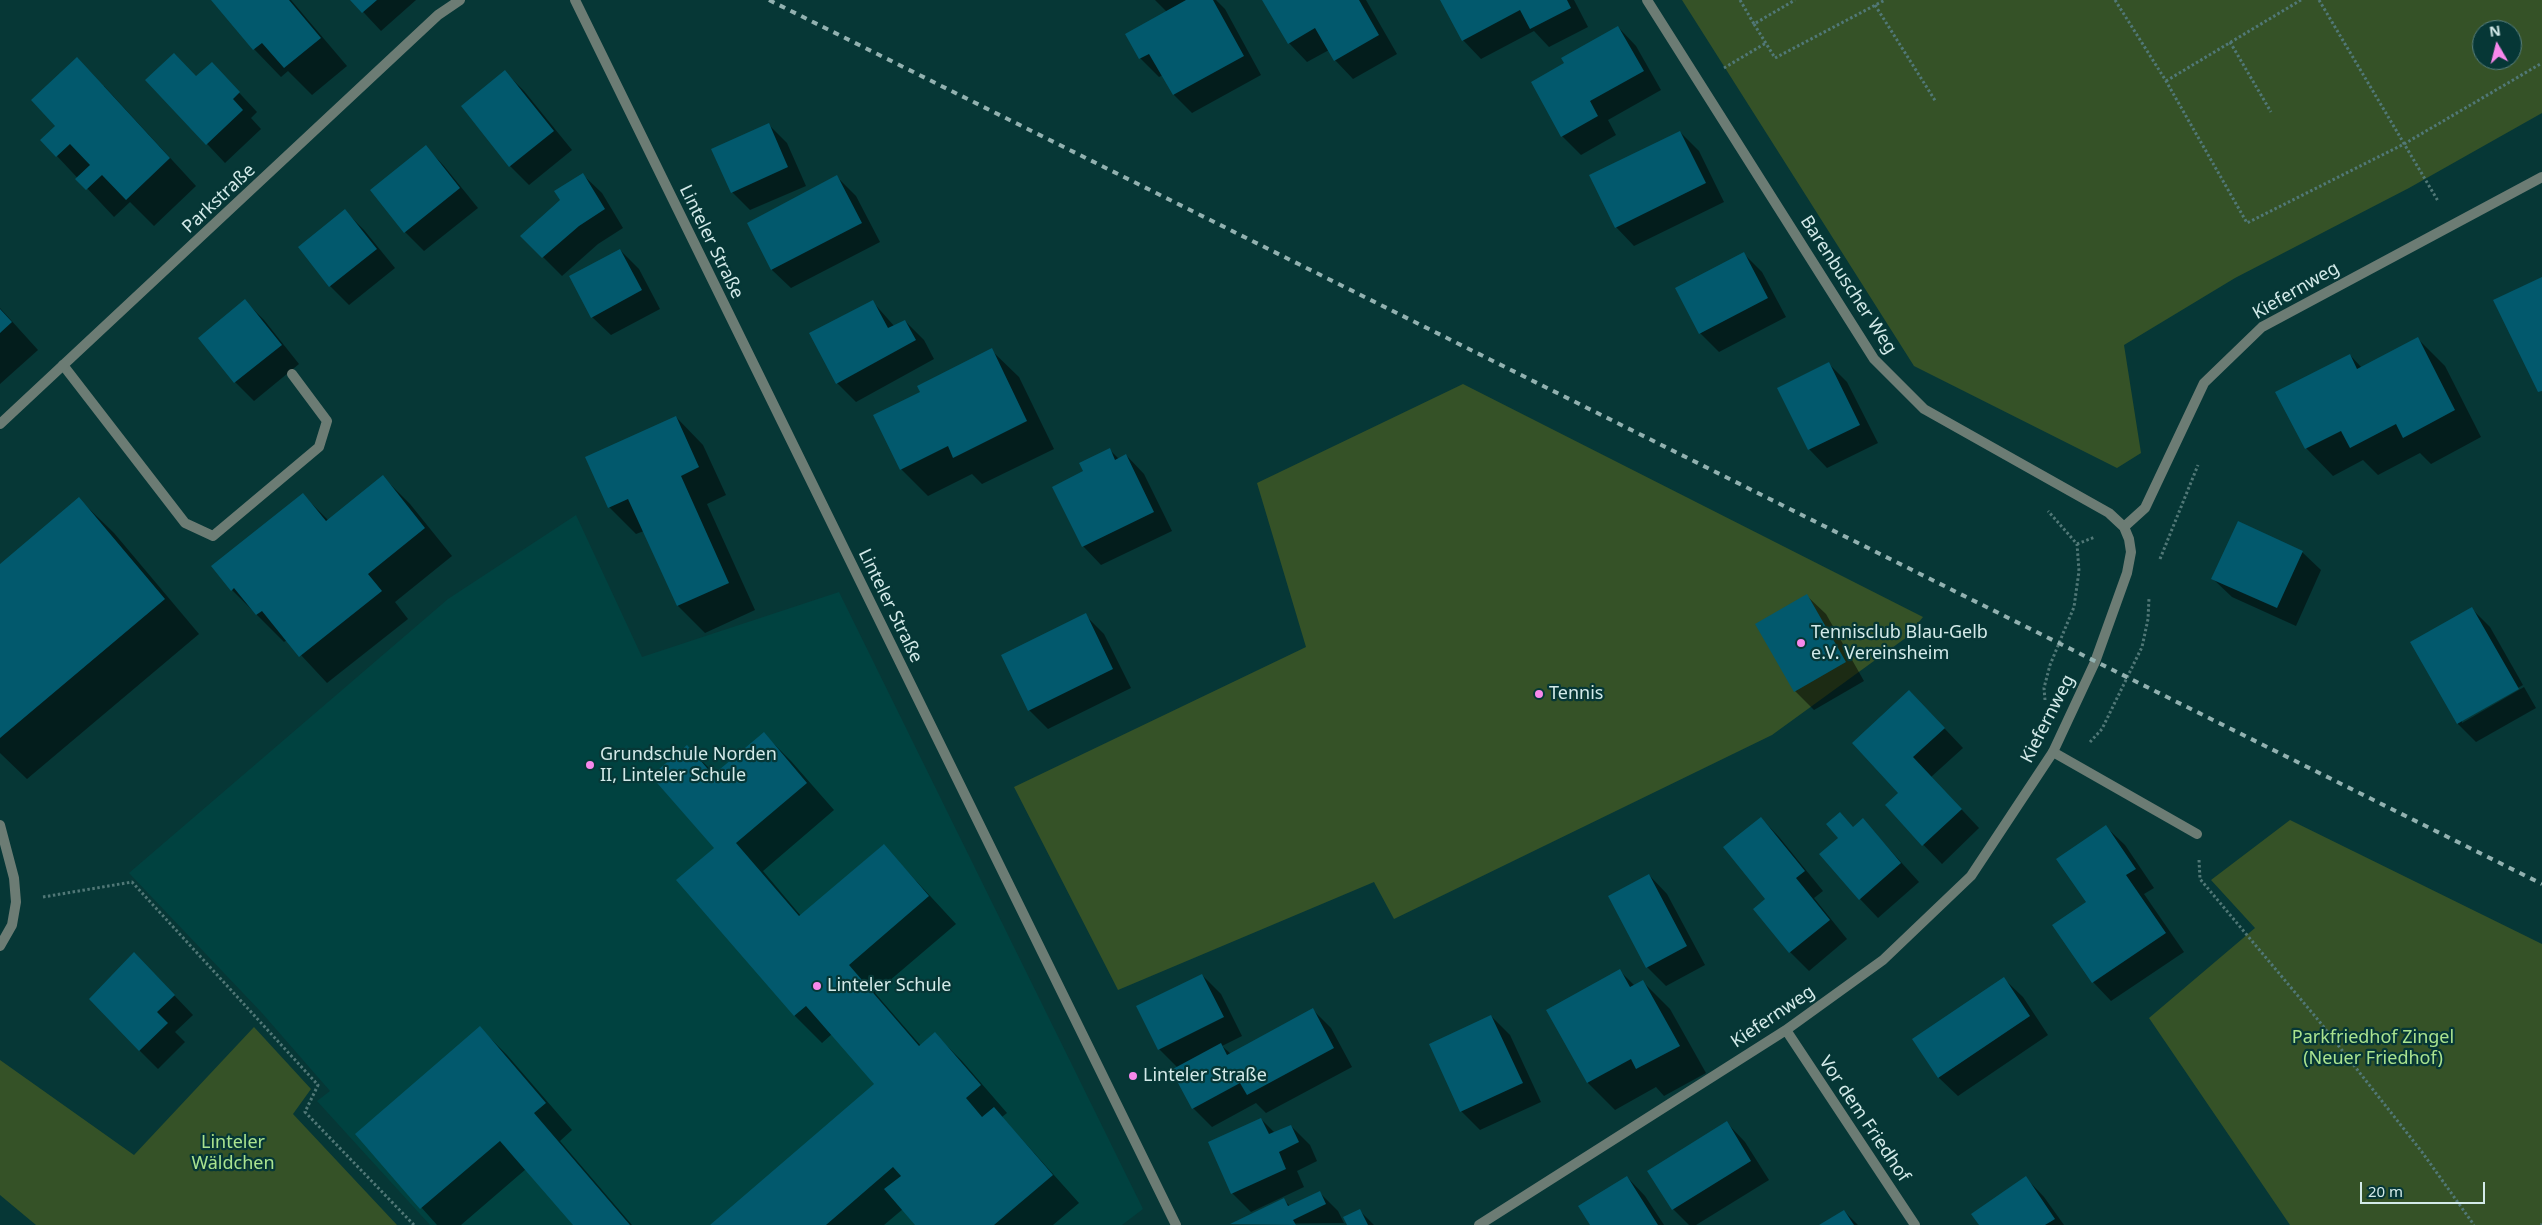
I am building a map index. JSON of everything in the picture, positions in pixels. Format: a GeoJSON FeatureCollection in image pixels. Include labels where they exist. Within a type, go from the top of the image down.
{"type":"FeatureCollection","features":[{"type":"Feature","properties":{"kind":"street","name":"Parkstraße"},"geometry":{"type":"LineString","coordinates":[[0,424],[438,15],[460,0]]}},
{"type":"Feature","properties":{"kind":"street","name":"Linteler Straße"},"geometry":{"type":"LineString","coordinates":[[575,0],[1176,1225]]}},
{"type":"Feature","properties":{"kind":"street","name":"Barenbuscher Weg"},"geometry":{"type":"LineString","coordinates":[[1647,0],[1874,359],[1924,409],[2036,473],[2085,498],[2109,513],[2124,527]]}},
{"type":"Feature","properties":{"kind":"street","name":"Kiefernweg"},"geometry":{"type":"LineString","coordinates":[[1479,1225],[1786,1030],[1883,960],[1971,876],[2053,752],[2095,662],[2127,573],[2131,552],[2129,539],[2124,527],[2145,508],[2204,383],[2262,327],[2452,223],[2542,177]]}},
{"type":"Feature","properties":{"kind":"street"},"geometry":{"type":"LineString","coordinates":[[63,365],[185,523],[213,536],[319,447],[327,421],[292,374]]}},
{"type":"Feature","properties":{"kind":"street"},"geometry":{"type":"LineString","coordinates":[[2053,752],[2197,834]]}},
{"type":"Feature","properties":{"kind":"street"},"geometry":{"type":"LineString","coordinates":[[0,825],[14,878],[16,902],[12,925],[0,946]]}},
{"type":"Feature","properties":{"kind":"street","name":"Vor dem Friedhof"},"geometry":{"type":"LineString","coordinates":[[1786,1030],[1915,1225]]}},
{"type":"Feature","properties":{"kind":"path"},"geometry":{"type":"LineString","coordinates":[[1740,0],[1775,58],[1885,0]]}},
{"type":"Feature","properties":{"kind":"path"},"geometry":{"type":"LineString","coordinates":[[1754,24],[1795,0]]}},
{"type":"Feature","properties":{"kind":"path"},"geometry":{"type":"LineString","coordinates":[[2115,0],[2166,81],[2247,222],[2404,144],[2542,63]]}},
{"type":"Feature","properties":{"kind":"path"},"geometry":{"type":"LineString","coordinates":[[2166,81],[2302,0]]}},
{"type":"Feature","properties":{"kind":"path"},"geometry":{"type":"LineString","coordinates":[[2319,0],[2452,223]]}},
{"type":"Feature","properties":{"kind":"path"},"geometry":{"type":"LineString","coordinates":[[1875,5],[1936,102]]}},
{"type":"Feature","properties":{"kind":"path"},"geometry":{"type":"LineString","coordinates":[[2230,42],[2271,112]]}},
{"type":"Feature","properties":{"kind":"path"},"geometry":{"type":"LineString","coordinates":[[1700,83],[1766,43]]}},
{"type":"Feature","properties":{"kind":"path"},"geometry":{"type":"LineString","coordinates":[[2156,567],[2200,462]]}},
{"type":"Feature","properties":{"kind":"path"},"geometry":{"type":"LineString","coordinates":[[2036,473],[2044,508],[2077,544],[2079,571],[2074,607],[2058,643],[2044,688],[2046,704]]}},
{"type":"Feature","properties":{"kind":"path"},"geometry":{"type":"LineString","coordinates":[[2071,762],[2102,728],[2142,647],[2148,619],[2149,593]]}},
{"type":"Feature","properties":{"kind":"path"},"geometry":{"type":"LineString","coordinates":[[2197,834],[2200,879],[2320,1020],[2422,1152],[2474,1225]]}},
{"type":"Feature","properties":{"kind":"path"},"geometry":{"type":"LineString","coordinates":[[16,902],[132,882],[318,1085],[305,1112],[414,1225]]}},
{"type":"Feature","properties":{"kind":"shaded area","name":"Grundschule Norden II, Linteler Schule"},"geometry":{"type":"Polygon","coordinates":[[[576,515],[642,657],[839,592],[1143,1209],[1122,1225],[430,1225],[317,1101],[330,1091],[262,1013],[129,873],[448,599],[576,515]]]}},
{"type":"Feature","properties":{"kind":"green space"},"geometry":{"type":"Polygon","coordinates":[[[1682,0],[2542,0],[2542,113],[2409,188],[2235,278],[2124,345],[2141,453],[2117,468],[1914,366],[1682,0]]]}},
{"type":"Feature","properties":{"kind":"green space"},"geometry":{"type":"Polygon","coordinates":[[[1463,384],[1923,617],[1907,637],[1772,735],[1394,919],[1374,882],[1118,990],[1014,787],[1306,647],[1257,483],[1463,384]]]}},
{"type":"Feature","properties":{"kind":"green space","name":"Parkfriedhof Zingel (Neuer Friedhof)"},"geometry":{"type":"Polygon","coordinates":[[[2290,820],[2542,944],[2542,1225],[2290,1225],[2149,1018],[2255,928],[2211,880],[2290,820]]]}},
{"type":"Feature","properties":{"kind":"green space","name":"Linteler Wäldchen"},"geometry":{"type":"Polygon","coordinates":[[[254,1027],[311,1089],[293,1114],[397,1225],[36,1225],[0,1195],[0,1060],[134,1155],[254,1027]]]}},
{"type":"Feature","properties":{"kind":"building"},"geometry":{"type":"Polygon","coordinates":[[[211,0],[289,0],[321,38],[284,68],[262,43],[253,50],[211,0]]]}},
{"type":"Feature","properties":{"kind":"building"},"geometry":{"type":"Polygon","coordinates":[[[350,0],[377,0],[362,13],[350,0]]]}},
{"type":"Feature","properties":{"kind":"building"},"geometry":{"type":"Polygon","coordinates":[[[1186,0],[1213,0],[1244,56],[1173,95],[1149,54],[1139,59],[1125,34],[1186,0]]]}},
{"type":"Feature","properties":{"kind":"building"},"geometry":{"type":"Polygon","coordinates":[[[1262,0],[1359,0],[1379,35],[1334,61],[1315,28],[1288,44],[1262,0]]]}},
{"type":"Feature","properties":{"kind":"building"},"geometry":{"type":"Polygon","coordinates":[[[1440,0],[1567,0],[1571,8],[1530,29],[1520,10],[1462,41],[1440,0]]]}},
{"type":"Feature","properties":{"kind":"building"},"geometry":{"type":"Polygon","coordinates":[[[1618,26],[1644,71],[1590,101],[1598,116],[1561,137],[1531,82],[1564,63],[1561,58],[1618,26]]]}},
{"type":"Feature","properties":{"kind":"building"},"geometry":{"type":"Polygon","coordinates":[[[174,53],[196,76],[212,62],[240,92],[233,99],[243,110],[206,145],[145,80],[174,53]]]}},
{"type":"Feature","properties":{"kind":"building"},"geometry":{"type":"Polygon","coordinates":[[[77,57],[170,158],[126,200],[102,175],[86,190],[75,179],[90,165],[70,144],[56,157],[40,140],[55,126],[31,100],[77,57]]]}},
{"type":"Feature","properties":{"kind":"building"},"geometry":{"type":"Polygon","coordinates":[[[505,70],[554,131],[509,167],[461,106],[505,70]]]}},
{"type":"Feature","properties":{"kind":"building"},"geometry":{"type":"Polygon","coordinates":[[[769,123],[788,167],[731,193],[711,149],[769,123]]]}},
{"type":"Feature","properties":{"kind":"building"},"geometry":{"type":"Polygon","coordinates":[[[1680,131],[1706,183],[1615,228],[1589,175],[1680,131]]]}},
{"type":"Feature","properties":{"kind":"building"},"geometry":{"type":"Polygon","coordinates":[[[426,145],[460,188],[404,233],[370,190],[426,145]]]}},
{"type":"Feature","properties":{"kind":"building"},"geometry":{"type":"Polygon","coordinates":[[[583,173],[605,209],[579,226],[542,258],[520,236],[560,200],[554,191],[583,173]]]}},
{"type":"Feature","properties":{"kind":"building"},"geometry":{"type":"Polygon","coordinates":[[[837,175],[862,223],[771,270],[747,223],[837,175]]]}},
{"type":"Feature","properties":{"kind":"building"},"geometry":{"type":"Polygon","coordinates":[[[345,209],[377,249],[329,287],[298,247],[345,209]]]}},
{"type":"Feature","properties":{"kind":"building"},"geometry":{"type":"Polygon","coordinates":[[[620,249],[642,290],[591,318],[569,276],[620,249]]]}},
{"type":"Feature","properties":{"kind":"building"},"geometry":{"type":"Polygon","coordinates":[[[1744,252],[1768,298],[1699,334],[1675,288],[1744,252]]]}},
{"type":"Feature","properties":{"kind":"building"},"geometry":{"type":"Polygon","coordinates":[[[2542,277],[2542,391],[2538,392],[2493,300],[2542,277]]]}},
{"type":"Feature","properties":{"kind":"building"},"geometry":{"type":"Polygon","coordinates":[[[245,299],[282,345],[234,383],[198,338],[245,299]]]}},
{"type":"Feature","properties":{"kind":"building"},"geometry":{"type":"Polygon","coordinates":[[[873,300],[888,328],[905,320],[916,340],[836,384],[809,333],[873,300]]]}},
{"type":"Feature","properties":{"kind":"building"},"geometry":{"type":"Polygon","coordinates":[[[0,309],[12,322],[0,333],[0,309]]]}},
{"type":"Feature","properties":{"kind":"building"},"geometry":{"type":"Polygon","coordinates":[[[2418,337],[2455,410],[2403,438],[2396,424],[2350,448],[2341,431],[2305,449],[2275,392],[2350,354],[2357,369],[2418,337]]]}},
{"type":"Feature","properties":{"kind":"building"},"geometry":{"type":"Polygon","coordinates":[[[992,348],[1027,421],[953,458],[948,446],[900,470],[873,415],[920,392],[917,386],[992,348]]]}},
{"type":"Feature","properties":{"kind":"building"},"geometry":{"type":"Polygon","coordinates":[[[1829,362],[1860,425],[1808,450],[1777,388],[1829,362]]]}},
{"type":"Feature","properties":{"kind":"building"},"geometry":{"type":"Polygon","coordinates":[[[676,416],[699,467],[681,476],[729,583],[677,606],[628,499],[608,508],[585,457],[676,416]]]}},
{"type":"Feature","properties":{"kind":"building"},"geometry":{"type":"Polygon","coordinates":[[[1110,448],[1115,460],[1126,454],[1154,512],[1082,547],[1052,487],[1083,471],[1079,463],[1110,448]]]}},
{"type":"Feature","properties":{"kind":"building"},"geometry":{"type":"Polygon","coordinates":[[[383,475],[425,528],[368,574],[382,591],[299,657],[262,611],[256,615],[234,588],[231,591],[211,566],[303,493],[326,521],[383,475]]]}},
{"type":"Feature","properties":{"kind":"building"},"geometry":{"type":"Polygon","coordinates":[[[79,497],[165,599],[0,738],[0,564],[79,497]]]}},
{"type":"Feature","properties":{"kind":"building"},"geometry":{"type":"Polygon","coordinates":[[[2238,521],[2303,551],[2277,608],[2211,579],[2238,521]]]}},
{"type":"Feature","properties":{"kind":"building","name":"Tennisclub Blau-Gelb e.V. Vereinsheim"},"geometry":{"type":"Polygon","coordinates":[[[1807,594],[1846,662],[1794,692],[1755,624],[1807,594]]]}},
{"type":"Feature","properties":{"kind":"building"},"geometry":{"type":"Polygon","coordinates":[[[2472,607],[2519,689],[2457,724],[2410,642],[2472,607]]]}},
{"type":"Feature","properties":{"kind":"building"},"geometry":{"type":"Polygon","coordinates":[[[1086,613],[1113,669],[1028,711],[1001,655],[1086,613]]]}},
{"type":"Feature","properties":{"kind":"building"},"geometry":{"type":"Polygon","coordinates":[[[1909,690],[1945,728],[1913,757],[1962,809],[1922,846],[1885,805],[1898,793],[1852,743],[1909,690]]]}},
{"type":"Feature","properties":{"kind":"building","name":"Linteler Schule"},"geometry":{"type":"Polygon","coordinates":[[[764,732],[807,783],[736,843],[799,916],[884,844],[929,896],[849,965],[919,1046],[935,1032],[981,1085],[966,1098],[982,1117],[994,1107],[1053,1175],[994,1225],[915,1225],[884,1189],[901,1176],[893,1167],[826,1225],[710,1225],[874,1084],[806,1006],[794,1016],[676,880],[714,848],[651,776],[687,745],[713,775],[764,732]]]}},
{"type":"Feature","properties":{"kind":"building"},"geometry":{"type":"Polygon","coordinates":[[[1840,812],[1853,827],[1863,818],[1901,863],[1859,900],[1819,854],[1838,838],[1826,824],[1840,812]]]}},
{"type":"Feature","properties":{"kind":"building"},"geometry":{"type":"Polygon","coordinates":[[[1761,817],[1805,871],[1796,878],[1830,920],[1789,953],[1753,909],[1765,899],[1723,847],[1761,817]]]}},
{"type":"Feature","properties":{"kind":"building"},"geometry":{"type":"Polygon","coordinates":[[[2106,825],[2136,869],[2126,875],[2166,933],[2092,983],[2052,925],[2086,902],[2056,859],[2106,825]]]}},
{"type":"Feature","properties":{"kind":"building"},"geometry":{"type":"Polygon","coordinates":[[[1649,874],[1687,946],[1646,968],[1608,896],[1649,874]]]}},
{"type":"Feature","properties":{"kind":"building"},"geometry":{"type":"Polygon","coordinates":[[[134,952],[175,995],[157,1012],[168,1023],[139,1051],[89,999],[134,952]]]}},
{"type":"Feature","properties":{"kind":"building"},"geometry":{"type":"Polygon","coordinates":[[[1620,969],[1630,987],[1643,980],[1680,1046],[1636,1069],[1631,1059],[1587,1083],[1546,1010],[1620,969]]]}},
{"type":"Feature","properties":{"kind":"building"},"geometry":{"type":"Polygon","coordinates":[[[1202,974],[1224,1017],[1158,1050],[1136,1006],[1202,974]]]}},
{"type":"Feature","properties":{"kind":"building"},"geometry":{"type":"Polygon","coordinates":[[[2004,977],[2030,1016],[1938,1078],[1912,1039],[2004,977]]]}},
{"type":"Feature","properties":{"kind":"building"},"geometry":{"type":"Polygon","coordinates":[[[1313,1008],[1334,1048],[1247,1095],[1240,1083],[1192,1109],[1171,1070],[1221,1043],[1227,1055],[1313,1008]]]}},
{"type":"Feature","properties":{"kind":"building"},"geometry":{"type":"Polygon","coordinates":[[[1491,1015],[1523,1083],[1460,1112],[1429,1044],[1491,1015]]]}},
{"type":"Feature","properties":{"kind":"building"},"geometry":{"type":"Polygon","coordinates":[[[480,1026],[546,1103],[534,1113],[630,1225],[573,1225],[500,1141],[420,1209],[355,1134],[480,1026]]]}},
{"type":"Feature","properties":{"kind":"building"},"geometry":{"type":"Polygon","coordinates":[[[1261,1118],[1269,1134],[1291,1125],[1299,1142],[1279,1152],[1286,1169],[1231,1194],[1208,1142],[1261,1118]]]}},
{"type":"Feature","properties":{"kind":"building"},"geometry":{"type":"Polygon","coordinates":[[[1727,1121],[1751,1161],[1672,1210],[1647,1171],[1727,1121]]]}},
{"type":"Feature","properties":{"kind":"building"},"geometry":{"type":"Polygon","coordinates":[[[1627,1176],[1658,1225],[1590,1225],[1578,1206],[1627,1176]]]}},
{"type":"Feature","properties":{"kind":"building"},"geometry":{"type":"Polygon","coordinates":[[[2026,1176],[2055,1219],[2045,1225],[1979,1225],[1971,1214],[2026,1176]]]}},
{"type":"Feature","properties":{"kind":"building"},"geometry":{"type":"Polygon","coordinates":[[[1320,1191],[1326,1204],[1293,1220],[1296,1225],[1230,1224],[1284,1198],[1288,1206],[1320,1191]]]}},
{"type":"Feature","properties":{"kind":"building"},"geometry":{"type":"Polygon","coordinates":[[[1360,1209],[1368,1225],[1347,1225],[1343,1217],[1360,1209]]]}},
{"type":"Feature","properties":{"kind":"building"},"geometry":{"type":"Polygon","coordinates":[[[1844,1210],[1854,1225],[1819,1225],[1844,1210]]]}},
{"type":"Feature","properties":{"kind":"railway"},"geometry":{"type":"LineString","coordinates":[[769,0],[2542,884]]}},
{"type":"Feature","properties":{"kind":"place","name":"Tennisclub Blau-Gelb e.V. Vereinsheim"},"geometry":{"type":"Point","coordinates":[1801,643]}},
{"type":"Feature","properties":{"kind":"place","name":"Tennis"},"geometry":{"type":"Point","coordinates":[1539,694]}},
{"type":"Feature","properties":{"kind":"place","name":"Grundschule Norden II, Linteler Schule"},"geometry":{"type":"Point","coordinates":[590,765]}},
{"type":"Feature","properties":{"kind":"place","name":"Linteler Schule"},"geometry":{"type":"Point","coordinates":[817,986]}},
{"type":"Feature","properties":{"kind":"place","name":"Linteler Straße"},"geometry":{"type":"Point","coordinates":[1133,1076]}}]}
